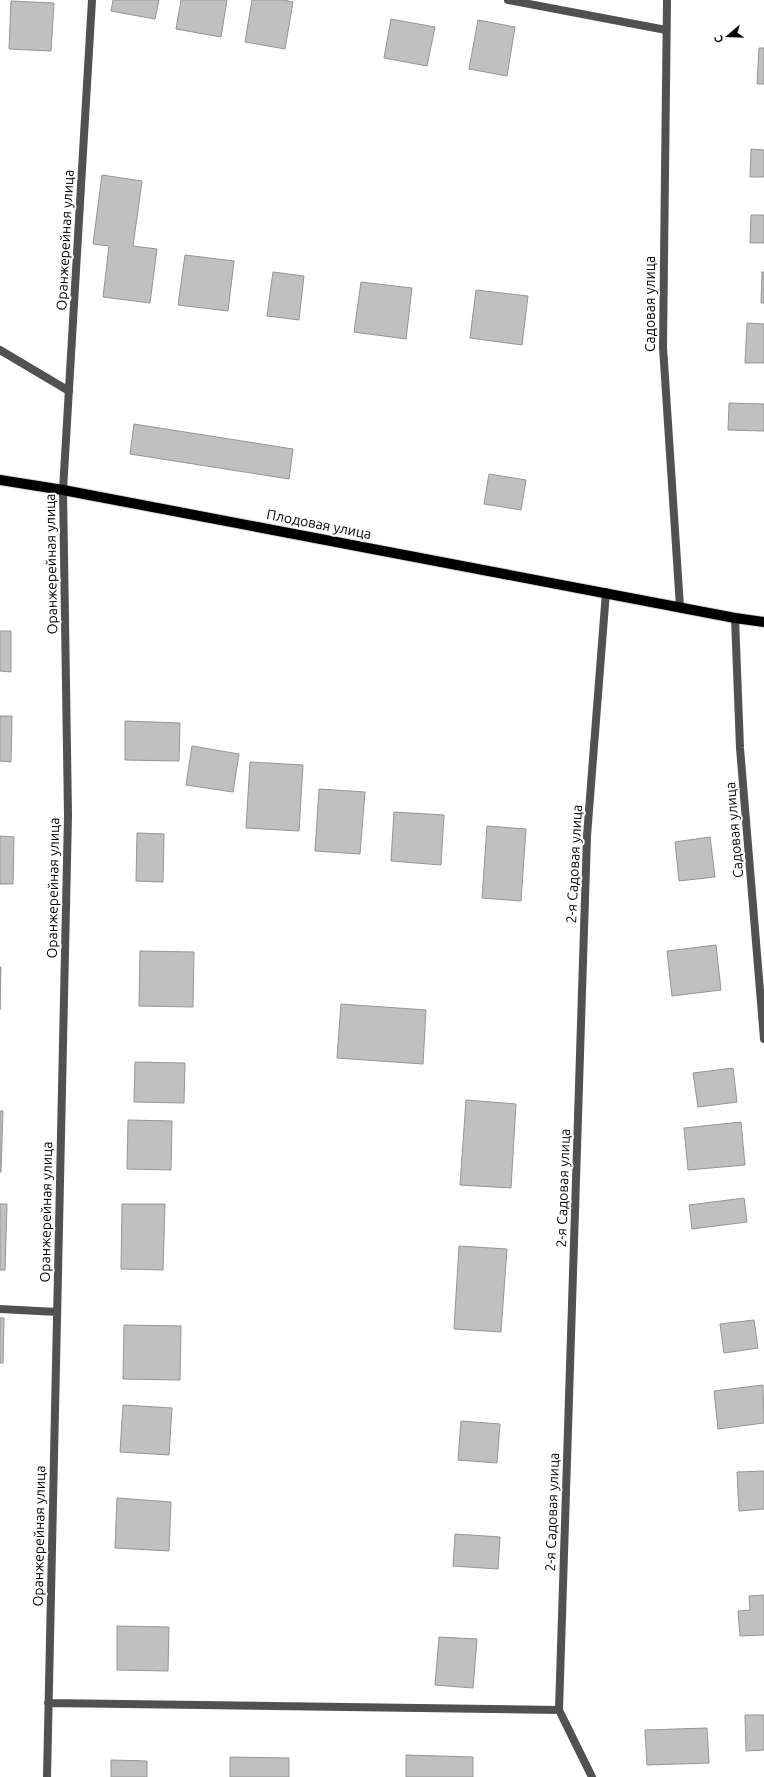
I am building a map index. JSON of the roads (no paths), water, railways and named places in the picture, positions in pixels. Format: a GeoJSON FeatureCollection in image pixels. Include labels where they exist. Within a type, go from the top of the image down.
{"type":"FeatureCollection","features":[{"type":"Feature","properties":{"kind":"main road","name":"Плодовая улица"},"geometry":{"type":"LineString","coordinates":[[0,480],[63,490],[606,592],[735,618],[764,622]]}},
{"type":"Feature","properties":{"kind":"street","name":"Оранжерейная улица"},"geometry":{"type":"LineString","coordinates":[[47,1777],[68,815],[63,490],[92,0]]}},
{"type":"Feature","properties":{"kind":"street"},"geometry":{"type":"LineString","coordinates":[[508,0],[666,30]]}},
{"type":"Feature","properties":{"kind":"street","name":"Садовая улица"},"geometry":{"type":"LineString","coordinates":[[667,0],[663,347],[680,607]]}},
{"type":"Feature","properties":{"kind":"street"},"geometry":{"type":"LineString","coordinates":[[0,350],[69,391]]}},
{"type":"Feature","properties":{"kind":"street","name":"2-я Садовая улица"},"geometry":{"type":"LineString","coordinates":[[592,1777],[559,1710],[587,836],[606,592]]}},
{"type":"Feature","properties":{"kind":"street","name":"Садовая улица"},"geometry":{"type":"LineString","coordinates":[[735,618],[740,748],[764,1039]]}},
{"type":"Feature","properties":{"kind":"street"},"geometry":{"type":"LineString","coordinates":[[0,1309],[57,1312]]}},
{"type":"Feature","properties":{"kind":"street"},"geometry":{"type":"LineString","coordinates":[[48,1703],[559,1710]]}}]}
